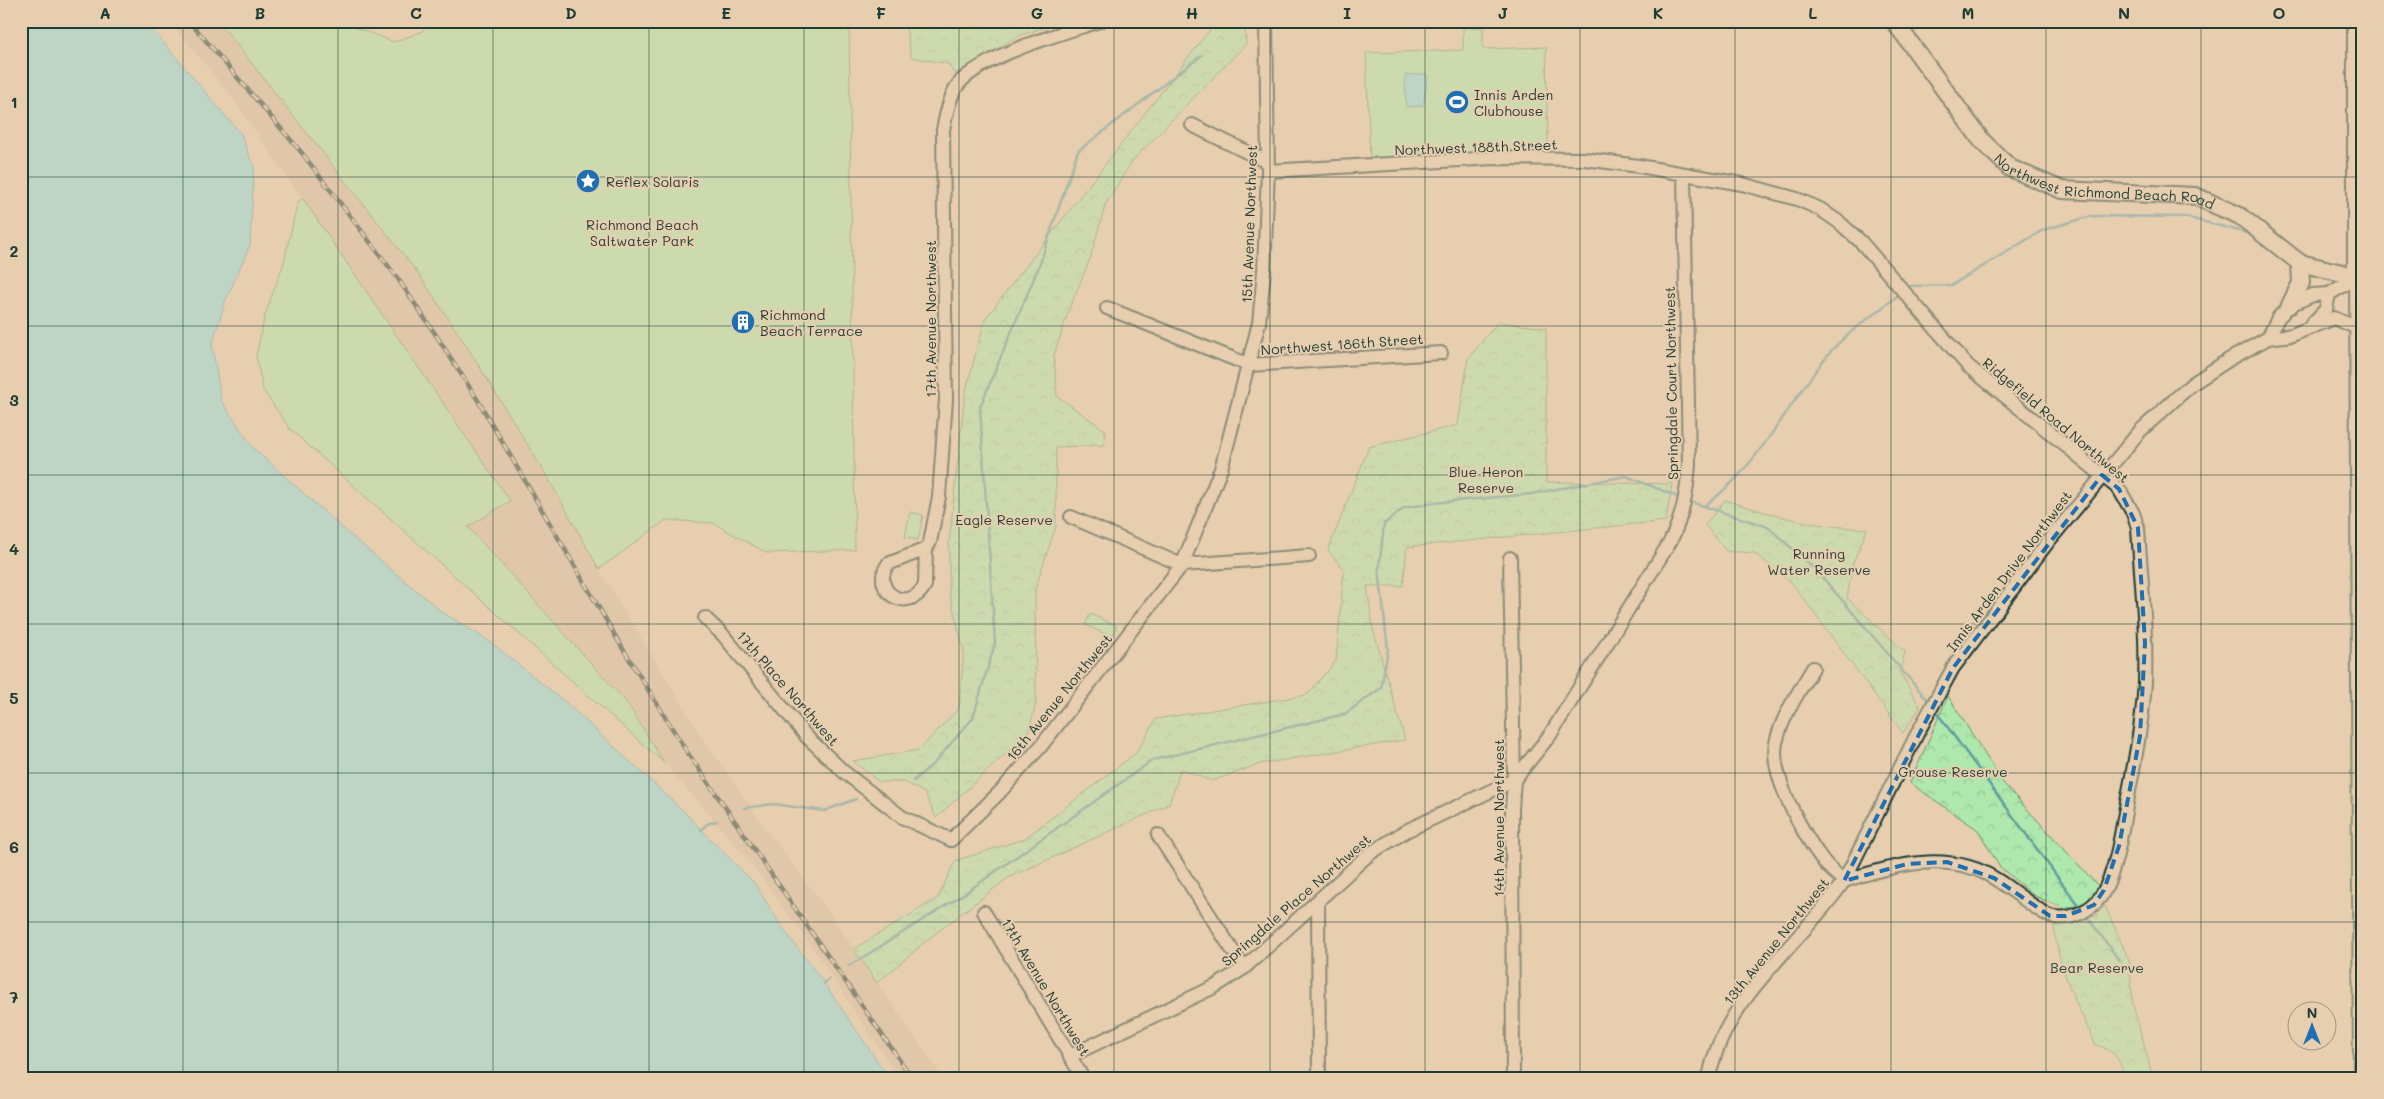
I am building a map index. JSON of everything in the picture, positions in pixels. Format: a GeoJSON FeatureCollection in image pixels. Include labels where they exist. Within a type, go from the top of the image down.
{"type":"FeatureCollection","features":[{"type":"Feature","properties":{"kind":"main road","name":"Northwest Richmond Beach Road"},"geometry":{"type":"LineString","coordinates":[[1894,21],[1982,141],[2010,168],[2062,190],[2195,196],[2240,216],[2300,263],[2360,278]]}},
{"type":"Feature","properties":{"kind":"main road"},"geometry":{"type":"LineString","coordinates":[[2356,21],[2360,53],[2360,278]]}},
{"type":"Feature","properties":{"kind":"main road"},"geometry":{"type":"LineString","coordinates":[[2290,305],[2301,283],[2300,263]]}},
{"type":"Feature","properties":{"kind":"street","name":"17th Avenue Northwest"},"geometry":{"type":"LineString","coordinates":[[926,549],[930,542],[939,497],[946,399],[943,130],[948,107],[956,88],[969,75],[987,62],[1100,21]]}},
{"type":"Feature","properties":{"kind":"street","name":"15th Avenue Northwest"},"geometry":{"type":"LineString","coordinates":[[1182,565],[1221,469],[1259,323],[1264,271],[1268,167],[1266,21]]}},
{"type":"Feature","properties":{"kind":"street","name":"Northwest 188th Street"},"geometry":{"type":"LineString","coordinates":[[1192,125],[1268,167],[1487,158],[1585,159],[1639,166],[1684,176]]}},
{"type":"Feature","properties":{"kind":"street","name":"Ridgefield Road Northwest"},"geometry":{"type":"LineString","coordinates":[[1684,176],[1742,184],[1797,199],[1820,209],[1840,223],[1861,242],[1968,366],[1992,388],[2119,489],[2133,513],[2138,528],[2145,652],[2140,736],[2119,846],[2104,890],[2094,905],[2083,912],[2066,916],[2050,916],[1994,878],[1970,866],[1947,862],[1907,864],[1844,881]]}},
{"type":"Feature","properties":{"kind":"street","name":"Springdale Court Northwest"},"geometry":{"type":"LineString","coordinates":[[1514,780],[1555,726],[1679,525],[1684,506],[1688,464],[1684,176]]}},
{"type":"Feature","properties":{"kind":"street"},"geometry":{"type":"LineString","coordinates":[[2268,338],[2278,318],[2290,305],[2313,295],[2329,294],[2360,278]]}},
{"type":"Feature","properties":{"kind":"street"},"geometry":{"type":"LineString","coordinates":[[2360,278],[2356,327],[2361,557],[2358,903],[2360,1078]]}},
{"type":"Feature","properties":{"kind":"street","name":"Innis Arden Drive Northwest"},"geometry":{"type":"LineString","coordinates":[[1844,881],[1953,668],[2002,602],[2102,475],[2140,431],[2192,384],[2268,338],[2292,335],[2307,328],[2326,309],[2329,294]]}},
{"type":"Feature","properties":{"kind":"street","name":"Northwest 186th Street"},"geometry":{"type":"LineString","coordinates":[[1107,308],[1249,365],[1441,352]]}},
{"type":"Feature","properties":{"kind":"street"},"geometry":{"type":"LineString","coordinates":[[2307,328],[2334,318],[2356,327]]}},
{"type":"Feature","properties":{"kind":"street"},"geometry":{"type":"LineString","coordinates":[[1071,517],[1182,565],[1309,556]]}},
{"type":"Feature","properties":{"kind":"street","name":"14th Avenue Northwest"},"geometry":{"type":"LineString","coordinates":[[1510,558],[1514,780],[1512,809],[1512,1078]]}},
{"type":"Feature","properties":{"kind":"street","name":"16th Avenue Northwest"},"geometry":{"type":"LineString","coordinates":[[951,840],[1000,792],[1041,746],[1182,565]]}},
{"type":"Feature","properties":{"kind":"street","name":"17th Place Northwest"},"geometry":{"type":"LineString","coordinates":[[705,618],[723,635],[806,737],[844,772],[902,816],[951,840]]}},
{"type":"Feature","properties":{"kind":"street","name":"13th Avenue Northwest"},"geometry":{"type":"LineString","coordinates":[[1709,1078],[1716,1050],[1738,1010],[1757,985],[1829,902],[1844,881],[1825,863],[1800,822],[1783,792],[1776,766],[1775,745],[1783,720],[1813,668]]}},
{"type":"Feature","properties":{"kind":"street","name":"Springdale Place Northwest"},"geometry":{"type":"LineString","coordinates":[[1070,1056],[1216,986],[1244,968],[1369,854],[1399,836],[1514,780]]}},
{"type":"Feature","properties":{"kind":"street"},"geometry":{"type":"LineString","coordinates":[[1158,835],[1244,968]]}},
{"type":"Feature","properties":{"kind":"street"},"geometry":{"type":"LineString","coordinates":[[1318,901],[1319,1078]]}},
{"type":"Feature","properties":{"kind":"street","name":"17th Avenue Northwest"},"geometry":{"type":"LineString","coordinates":[[984,912],[1083,1078]]}},
{"type":"Feature","properties":{"kind":"highlighted area"},"geometry":{"type":"Polygon","coordinates":[[[2102,475],[2119,489],[2138,528],[2145,643],[2140,736],[2119,846],[2104,890],[2094,905],[2066,916],[2050,916],[1994,878],[1947,862],[1907,864],[1844,881],[1953,668],[2102,475]]]}},
{"type":"Feature","properties":{"kind":"shaded area"},"geometry":{"type":"Polygon","coordinates":[[[169,21],[218,21],[418,273],[466,345],[547,476],[599,569],[700,734],[769,833],[826,908],[943,1078],[899,1078],[810,944],[750,862],[665,764],[627,703],[468,527],[510,501],[228,92],[169,21]]]}},
{"type":"Feature","properties":{"kind":"green space","name":"Richmond Beach Saltwater Park"},"geometry":{"type":"Polygon","coordinates":[[[230,21],[338,21],[394,42],[421,32],[431,21],[849,21],[855,550],[767,553],[713,523],[666,520],[599,569],[547,476],[466,345],[418,273],[222,26],[230,21]]]}},
{"type":"Feature","properties":{"kind":"green space"},"geometry":{"type":"Polygon","coordinates":[[[905,21],[1065,21],[1018,36],[954,75],[949,64],[911,57],[905,21]]]}},
{"type":"Feature","properties":{"kind":"green space","name":"Eagle Reserve"},"geometry":{"type":"Polygon","coordinates":[[[1216,22],[1244,23],[1246,44],[1133,160],[1106,203],[1090,259],[1068,312],[1054,356],[1057,396],[1106,431],[1104,445],[1056,447],[1056,526],[1035,589],[1036,704],[1028,733],[936,818],[925,793],[905,782],[879,782],[853,761],[919,750],[959,708],[964,651],[949,592],[949,543],[965,394],[985,319],[1216,22]]]}},
{"type":"Feature","properties":{"kind":"green space","name":"Innis Arden Clubhouse"},"geometry":{"type":"Polygon","coordinates":[[[1483,27],[1483,49],[1546,47],[1548,152],[1370,157],[1366,53],[1463,50],[1463,28],[1483,27]]]}},
{"type":"Feature","properties":{"kind":"green space"},"geometry":{"type":"Polygon","coordinates":[[[303,199],[510,501],[468,527],[627,703],[665,764],[290,429],[263,390],[256,356],[265,315],[284,262],[298,201],[303,199]]]}},
{"type":"Feature","properties":{"kind":"green space","name":"Blue Heron Reserve"},"geometry":{"type":"Polygon","coordinates":[[[1498,322],[1546,328],[1546,482],[1672,484],[1666,521],[1407,547],[1403,586],[1367,586],[1373,629],[1405,740],[1260,764],[1212,781],[1181,769],[1169,804],[1008,878],[932,936],[877,983],[854,949],[938,898],[955,861],[1024,839],[1136,753],[1156,719],[1307,695],[1336,661],[1344,570],[1328,550],[1369,447],[1458,425],[1468,359],[1498,322]]]}},
{"type":"Feature","properties":{"kind":"green space","name":"Running Water Reserve"},"geometry":{"type":"Polygon","coordinates":[[[1725,500],[1795,520],[1830,526],[1867,529],[1853,563],[1847,598],[1905,652],[1900,672],[1920,707],[1903,733],[1791,582],[1754,553],[1726,551],[1705,525],[1725,500]]]}},
{"type":"Feature","properties":{"kind":"green space"},"geometry":{"type":"Polygon","coordinates":[[[910,512],[923,515],[918,540],[905,537],[910,512]]]}},
{"type":"Feature","properties":{"kind":"green space"},"geometry":{"type":"Polygon","coordinates":[[[1090,614],[1117,626],[1112,637],[1085,625],[1090,614]]]}},
{"type":"Feature","properties":{"kind":"green space","name":"Grouse Reserve"},"geometry":{"type":"Polygon","coordinates":[[[1948,696],[2003,783],[2100,888],[2085,903],[2065,909],[2033,895],[1999,866],[1978,830],[1910,783],[1948,696]]]}},
{"type":"Feature","properties":{"kind":"green space","name":"Bear Reserve"},"geometry":{"type":"Polygon","coordinates":[[[2105,906],[2129,960],[2133,1005],[2153,1078],[2124,1078],[2116,1056],[2096,1045],[2069,986],[2059,956],[2054,925],[2090,921],[2105,906]]]}},
{"type":"Feature","properties":{"kind":"water"},"geometry":{"type":"Polygon","coordinates":[[[21,21],[145,21],[241,134],[254,168],[250,245],[225,302],[212,345],[221,400],[253,448],[349,534],[442,612],[489,641],[565,702],[673,801],[755,884],[781,926],[824,983],[889,1078],[21,1078],[21,21]]]}},
{"type":"Feature","properties":{"kind":"water"},"geometry":{"type":"Polygon","coordinates":[[[1426,74],[1428,76],[1423,106],[1406,107],[1405,75],[1426,74]]]}},
{"type":"Feature","properties":{"kind":"waterway"},"geometry":{"type":"LineString","coordinates":[[913,781],[934,763],[973,718],[995,643],[980,407],[1039,266],[1078,151],[1202,55]]}},
{"type":"Feature","properties":{"kind":"waterway"},"geometry":{"type":"LineString","coordinates":[[1907,288],[1910,286],[1952,285],[2043,230],[2092,216],[2185,217],[2251,234]]}},
{"type":"Feature","properties":{"kind":"waterway"},"geometry":{"type":"LineString","coordinates":[[1704,506],[1723,491],[1757,454],[1818,368],[1839,342],[1901,293]]}},
{"type":"Feature","properties":{"kind":"waterway"},"geometry":{"type":"LineString","coordinates":[[849,966],[961,896],[1153,760],[1345,714],[1381,688],[1388,650],[1379,569],[1384,524],[1404,508],[1433,503],[1531,494],[1626,476],[1681,498]]}},
{"type":"Feature","properties":{"kind":"waterway"},"geometry":{"type":"LineString","coordinates":[[1688,501],[1768,527],[1817,571],[1930,703]]}},
{"type":"Feature","properties":{"kind":"waterway"},"geometry":{"type":"LineString","coordinates":[[1935,710],[2081,909]]}},
{"type":"Feature","properties":{"kind":"waterway"},"geometry":{"type":"LineString","coordinates":[[744,808],[773,804],[824,811],[856,799]]}},
{"type":"Feature","properties":{"kind":"waterway"},"geometry":{"type":"LineString","coordinates":[[701,830],[707,824],[717,821]]}},
{"type":"Feature","properties":{"kind":"waterway"},"geometry":{"type":"LineString","coordinates":[[2086,915],[2119,960]]}},
{"type":"Feature","properties":{"kind":"waterway"},"geometry":{"type":"LineString","coordinates":[[824,983],[829,979]]}},
{"type":"Feature","properties":{"kind":"railway"},"geometry":{"type":"LineString","coordinates":[[189,21],[302,153],[396,276],[479,402],[623,649],[685,749],[912,1078]]}},
{"type":"Feature","properties":{"kind":"place","name":"Innis Arden Clubhouse"},"geometry":{"type":"Point","coordinates":[1457,102]}},
{"type":"Feature","properties":{"kind":"place","name":"Reflex Solaris"},"geometry":{"type":"Point","coordinates":[588,181]}},
{"type":"Feature","properties":{"kind":"place","name":"Richmond Beach Terrace"},"geometry":{"type":"Point","coordinates":[743,322]}}]}
